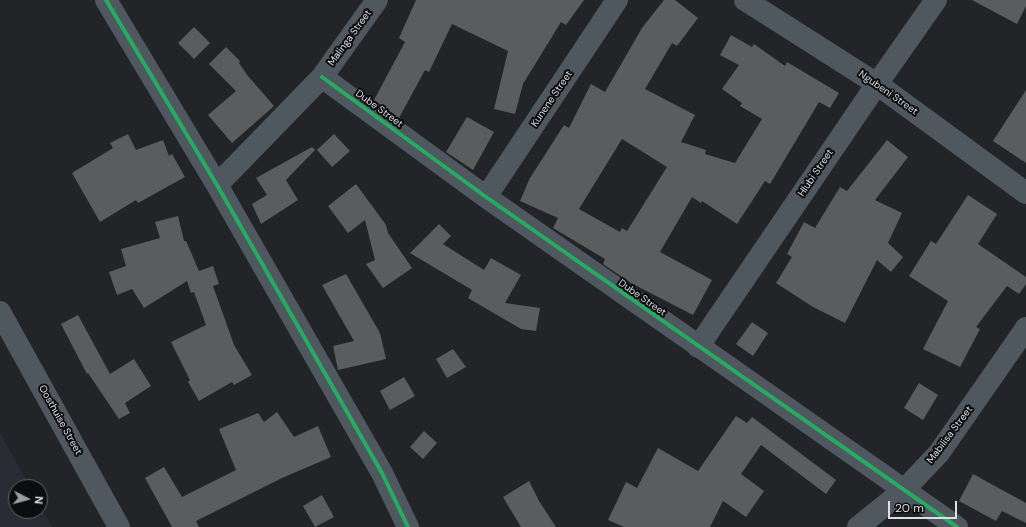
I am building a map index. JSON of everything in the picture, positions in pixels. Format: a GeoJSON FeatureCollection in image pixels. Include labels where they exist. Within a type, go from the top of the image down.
{"type":"FeatureCollection","features":[{"type":"Feature","properties":{"kind":"street"},"geometry":{"type":"LineString","coordinates":[[106,0],[217,185],[382,473],[408,527]]}},
{"type":"Feature","properties":{"kind":"street","name":"Malinga Street"},"geometry":{"type":"LineString","coordinates":[[217,185],[322,77],[377,0]]}},
{"type":"Feature","properties":{"kind":"street","name":"Kunene Street"},"geometry":{"type":"LineString","coordinates":[[486,197],[617,0]]}},
{"type":"Feature","properties":{"kind":"street","name":"Ngubeni Street"},"geometry":{"type":"LineString","coordinates":[[746,0],[877,84],[1026,194]]}},
{"type":"Feature","properties":{"kind":"street","name":"Hlubi Street"},"geometry":{"type":"LineString","coordinates":[[698,347],[936,0]]}},
{"type":"Feature","properties":{"kind":"street","name":"Dube Street"},"geometry":{"type":"LineString","coordinates":[[322,77],[486,197],[957,527]]}},
{"type":"Feature","properties":{"kind":"street","name":"Oosthuise Street"},"geometry":{"type":"LineString","coordinates":[[0,312],[119,527]]}},
{"type":"Feature","properties":{"kind":"street","name":"Mabilisa Street"},"geometry":{"type":"LineString","coordinates":[[858,527],[904,490],[939,453],[1026,328]]}},
{"type":"Feature","properties":{"kind":"shaded area"},"geometry":{"type":"Polygon","coordinates":[[[0,433],[26,479],[8,479],[8,519],[47,519],[52,527],[0,527],[0,433]]]}},
{"type":"Feature","properties":{"kind":"building"},"geometry":{"type":"Polygon","coordinates":[[[416,0],[584,0],[566,25],[561,22],[523,84],[515,114],[494,109],[508,51],[452,24],[429,72],[425,70],[399,118],[374,100],[405,42],[399,38],[416,0]]]}},
{"type":"Feature","properties":{"kind":"building"},"geometry":{"type":"Polygon","coordinates":[[[664,0],[675,0],[698,18],[677,46],[672,43],[645,89],[695,115],[681,142],[706,150],[705,154],[735,163],[762,119],[740,106],[742,103],[722,89],[739,65],[720,55],[731,35],[752,47],[754,44],[785,66],[787,62],[839,93],[830,108],[819,102],[770,184],[765,181],[737,224],[702,201],[701,203],[692,197],[660,252],[712,280],[693,315],[631,283],[603,264],[605,259],[553,228],[558,218],[520,201],[530,178],[564,125],[569,128],[591,84],[605,92],[642,28],[664,0]],[[622,139],[579,209],[620,232],[622,228],[627,231],[667,167],[622,139]]]}},
{"type":"Feature","properties":{"kind":"building"},"geometry":{"type":"Polygon","coordinates":[[[972,0],[1026,0],[1026,6],[1017,24],[972,0]]]}},
{"type":"Feature","properties":{"kind":"building"},"geometry":{"type":"Polygon","coordinates":[[[194,27],[210,43],[194,59],[178,43],[194,27]]]}},
{"type":"Feature","properties":{"kind":"building"},"geometry":{"type":"Polygon","coordinates":[[[226,47],[240,61],[239,63],[248,76],[274,106],[232,143],[208,115],[236,91],[209,64],[226,47]]]}},
{"type":"Feature","properties":{"kind":"building"},"geometry":{"type":"Polygon","coordinates":[[[1026,90],[1026,163],[993,141],[1026,90]]]}},
{"type":"Feature","properties":{"kind":"building"},"geometry":{"type":"Polygon","coordinates":[[[467,117],[494,132],[473,170],[446,152],[467,117]]]}},
{"type":"Feature","properties":{"kind":"building"},"geometry":{"type":"Polygon","coordinates":[[[128,134],[136,150],[163,140],[169,156],[172,154],[185,177],[138,203],[136,200],[100,222],[72,173],[113,148],[110,143],[128,134]]]}},
{"type":"Feature","properties":{"kind":"building"},"geometry":{"type":"Polygon","coordinates":[[[334,134],[350,151],[332,167],[317,150],[334,134]]]}},
{"type":"Feature","properties":{"kind":"building"},"geometry":{"type":"Polygon","coordinates":[[[887,140],[908,157],[875,200],[902,213],[888,243],[903,257],[891,272],[877,260],[845,323],[813,307],[776,283],[792,257],[787,254],[804,222],[815,228],[840,187],[847,191],[887,140]]]}},
{"type":"Feature","properties":{"kind":"building"},"geometry":{"type":"Polygon","coordinates":[[[312,147],[315,150],[286,180],[298,200],[261,224],[252,204],[267,195],[256,178],[312,147]]]}},
{"type":"Feature","properties":{"kind":"building"},"geometry":{"type":"Polygon","coordinates":[[[356,184],[386,225],[388,233],[412,268],[383,288],[366,264],[375,260],[365,220],[348,233],[328,206],[356,184]]]}},
{"type":"Feature","properties":{"kind":"building"},"geometry":{"type":"Polygon","coordinates":[[[968,195],[997,214],[978,244],[1026,277],[1026,284],[1019,294],[1007,286],[976,327],[980,329],[960,367],[923,349],[948,301],[909,276],[931,241],[936,244],[968,195]]]}},
{"type":"Feature","properties":{"kind":"building"},"geometry":{"type":"Polygon","coordinates":[[[178,216],[184,241],[186,241],[199,271],[213,266],[219,284],[213,286],[234,345],[252,375],[234,385],[232,382],[199,401],[188,382],[190,380],[171,342],[206,325],[194,292],[191,293],[187,281],[144,308],[132,289],[117,295],[109,272],[126,266],[121,249],[160,238],[155,222],[178,216]]]}},
{"type":"Feature","properties":{"kind":"building"},"geometry":{"type":"Polygon","coordinates":[[[439,224],[451,236],[443,244],[484,270],[491,258],[521,275],[505,303],[540,308],[536,331],[521,329],[468,298],[472,290],[410,253],[439,224]]]}},
{"type":"Feature","properties":{"kind":"building"},"geometry":{"type":"Polygon","coordinates":[[[346,274],[380,333],[386,359],[338,370],[333,346],[354,341],[322,285],[346,274]]]}},
{"type":"Feature","properties":{"kind":"building"},"geometry":{"type":"Polygon","coordinates":[[[78,315],[110,374],[134,359],[151,386],[125,403],[130,413],[119,419],[88,373],[87,374],[61,324],[78,315]]]}},
{"type":"Feature","properties":{"kind":"building"},"geometry":{"type":"Polygon","coordinates":[[[752,322],[768,333],[753,356],[736,344],[752,322]]]}},
{"type":"Feature","properties":{"kind":"building"},"geometry":{"type":"Polygon","coordinates":[[[453,349],[466,367],[447,378],[436,359],[453,349]]]}},
{"type":"Feature","properties":{"kind":"building"},"geometry":{"type":"Polygon","coordinates":[[[404,377],[415,396],[390,410],[380,391],[404,377]]]}},
{"type":"Feature","properties":{"kind":"building"},"geometry":{"type":"Polygon","coordinates":[[[919,383],[938,395],[923,420],[904,408],[919,383]]]}},
{"type":"Feature","properties":{"kind":"building"},"geometry":{"type":"Polygon","coordinates":[[[277,412],[294,437],[318,426],[331,457],[282,478],[196,521],[199,527],[172,527],[145,478],[164,467],[182,497],[236,470],[219,429],[258,413],[264,422],[277,412]]]}},
{"type":"Feature","properties":{"kind":"building"},"geometry":{"type":"Polygon","coordinates":[[[736,416],[747,423],[752,417],[836,480],[826,494],[761,445],[741,474],[764,491],[746,517],[723,501],[710,527],[624,527],[608,520],[626,482],[637,488],[658,448],[698,471],[736,416]]]}},
{"type":"Feature","properties":{"kind":"building"},"geometry":{"type":"Polygon","coordinates":[[[424,431],[437,443],[423,459],[410,447],[424,431]]]}},
{"type":"Feature","properties":{"kind":"building"},"geometry":{"type":"Polygon","coordinates":[[[973,474],[1026,503],[1026,523],[1002,511],[996,521],[959,501],[973,474]]]}},
{"type":"Feature","properties":{"kind":"building"},"geometry":{"type":"Polygon","coordinates":[[[529,481],[539,501],[556,527],[521,527],[503,497],[529,481]]]}},
{"type":"Feature","properties":{"kind":"building"},"geometry":{"type":"Polygon","coordinates":[[[322,495],[334,517],[315,527],[303,506],[322,495]]]}},
{"type":"Feature","properties":{"kind":"cycle path"},"geometry":{"type":"LineString","coordinates":[[106,0],[217,185],[382,473],[408,527]]}},
{"type":"Feature","properties":{"kind":"cycle path"},"geometry":{"type":"LineString","coordinates":[[322,77],[486,197],[957,527]]}}]}
